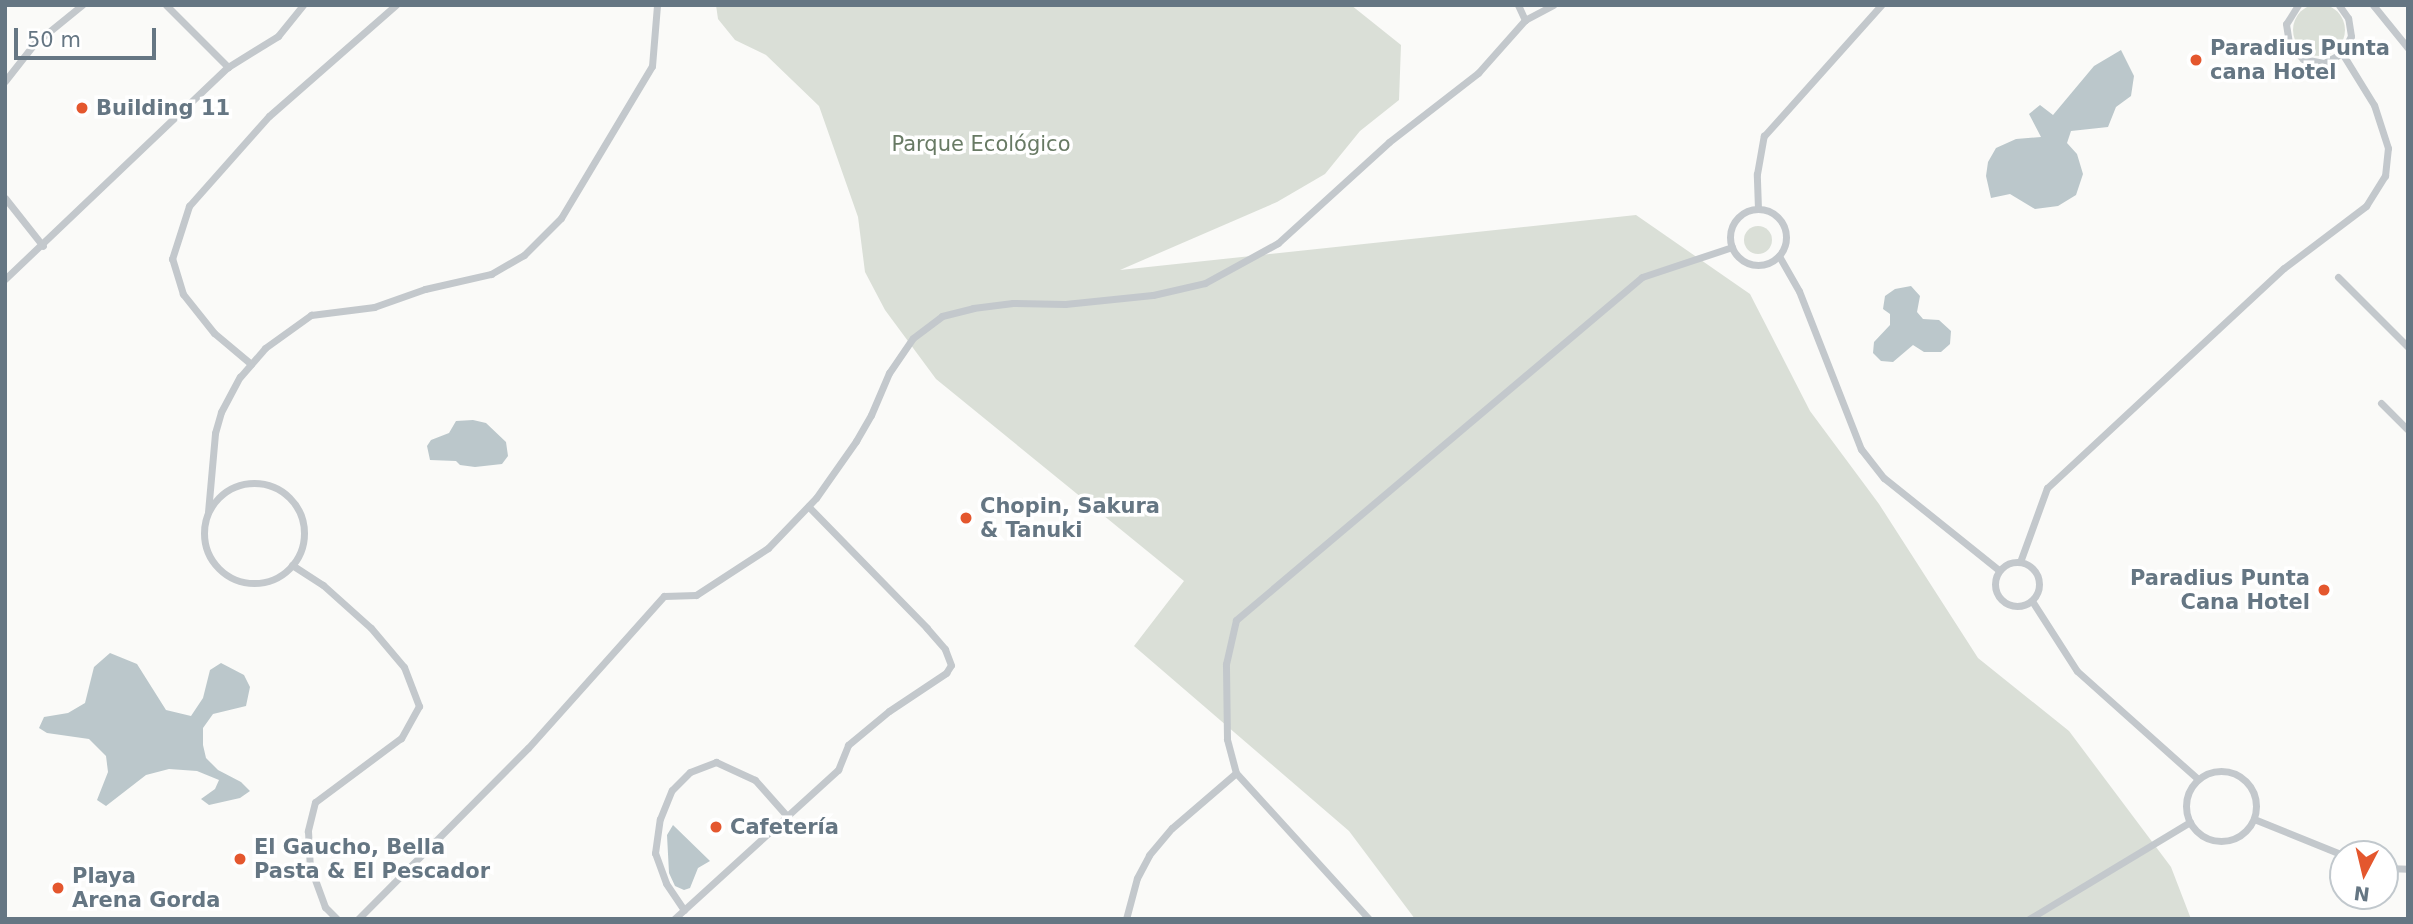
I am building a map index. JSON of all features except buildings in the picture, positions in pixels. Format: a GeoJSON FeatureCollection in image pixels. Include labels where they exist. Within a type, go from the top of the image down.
{"type":"FeatureCollection","features":[{"type":"Feature","properties":{"kind":"lane"},"geometry":{"type":"LineString","coordinates":[[5,81],[34,44],[82,5]]}},
{"type":"Feature","properties":{"kind":"lane"},"geometry":{"type":"LineString","coordinates":[[166,5],[228,67]]}},
{"type":"Feature","properties":{"kind":"lane"},"geometry":{"type":"LineString","coordinates":[[5,279],[43,246],[228,67],[278,36],[303,5]]}},
{"type":"Feature","properties":{"kind":"lane"},"geometry":{"type":"LineString","coordinates":[[251,364],[214,332],[183,294],[172,259],[189,206],[269,116],[396,5]]}},
{"type":"Feature","properties":{"kind":"lane"},"geometry":{"type":"LineString","coordinates":[[208,512],[222,495],[241,484],[264,484],[284,493],[297,507],[304,526],[302,547],[292,565],[274,578],[253,582],[223,572],[205,544],[214,444],[221,412],[230,393],[265,348],[311,315],[374,307],[425,289],[491,274],[524,255],[561,218],[652,66],[657,5]]}},
{"type":"Feature","properties":{"kind":"lane"},"geometry":{"type":"LineString","coordinates":[[1518,5],[1525,20]]}},
{"type":"Feature","properties":{"kind":"lane"},"geometry":{"type":"LineString","coordinates":[[358,919],[528,748],[664,596],[696,594],[768,548],[808,506],[856,441],[871,415],[889,373],[913,338],[943,316],[1013,303],[1065,304],[1153,295],[1205,283],[1278,243],[1389,142],[1478,73],[1525,20],[1553,5]]}},
{"type":"Feature","properties":{"kind":"lane"},"geometry":{"type":"LineString","coordinates":[[1758,209],[1757,174],[1764,136],[1881,5]]}},
{"type":"Feature","properties":{"kind":"lane"},"geometry":{"type":"LineString","coordinates":[[2298,5],[2286,24],[2286,34],[2295,53],[2303,59],[2324,63],[2342,53],[2351,36],[2351,27],[2344,7]]}},
{"type":"Feature","properties":{"kind":"lane"},"geometry":{"type":"LineString","coordinates":[[2373,5],[2408,48]]}},
{"type":"Feature","properties":{"kind":"lane"},"geometry":{"type":"LineString","coordinates":[[2020,562],[2047,488],[2284,268],[2366,206],[2385,176],[2388,148],[2374,105],[2342,53]]}},
{"type":"Feature","properties":{"kind":"lane"},"geometry":{"type":"LineString","coordinates":[[5,198],[43,246]]}},
{"type":"Feature","properties":{"kind":"lane"},"geometry":{"type":"LineString","coordinates":[[1758,209],[1775,214],[1786,229],[1785,247],[1779,256],[1763,265],[1745,262],[1732,247],[1730,239],[1735,221],[1749,211],[1758,209]]}},
{"type":"Feature","properties":{"kind":"lane"},"geometry":{"type":"LineString","coordinates":[[1369,919],[1237,774],[1227,739],[1226,664],[1236,620],[1642,277],[1732,247]]}},
{"type":"Feature","properties":{"kind":"lane"},"geometry":{"type":"LineString","coordinates":[[1779,256],[1799,291],[1861,449],[1884,478],[1999,570]]}},
{"type":"Feature","properties":{"kind":"lane"},"geometry":{"type":"LineString","coordinates":[[2338,277],[2408,347]]}},
{"type":"Feature","properties":{"kind":"lane"},"geometry":{"type":"LineString","coordinates":[[2381,403],[2408,430]]}},
{"type":"Feature","properties":{"kind":"lane"},"geometry":{"type":"LineString","coordinates":[[674,919],[838,770],[848,745],[889,711],[946,673],[951,665],[945,649],[927,628],[808,506]]}},
{"type":"Feature","properties":{"kind":"lane"},"geometry":{"type":"LineString","coordinates":[[2012,562],[2020,562],[2033,568],[2038,575],[2039,589],[2032,601],[2011,606],[1999,598],[1995,584],[1999,570],[2012,562]]}},
{"type":"Feature","properties":{"kind":"lane"},"geometry":{"type":"LineString","coordinates":[[292,565],[323,585],[371,628],[404,667],[419,706],[401,738],[315,802],[308,831],[310,866],[325,907],[337,919]]}},
{"type":"Feature","properties":{"kind":"lane"},"geometry":{"type":"LineString","coordinates":[[2032,601],[2077,671],[2198,779]]}},
{"type":"Feature","properties":{"kind":"lane"},"geometry":{"type":"LineString","coordinates":[[684,910],[666,883],[655,853],[660,819],[671,790],[690,772],[716,762],[755,780],[787,816]]}},
{"type":"Feature","properties":{"kind":"lane"},"geometry":{"type":"LineString","coordinates":[[2220,771],[2242,777],[2256,796],[2254,819],[2239,836],[2217,841],[2196,831],[2190,822],[2187,799],[2198,779],[2220,771]]}},
{"type":"Feature","properties":{"kind":"lane"},"geometry":{"type":"LineString","coordinates":[[1126,919],[1138,878],[1149,855],[1172,828],[1237,774]]}},
{"type":"Feature","properties":{"kind":"lane"},"geometry":{"type":"LineString","coordinates":[[2254,819],[2329,849]]}},
{"type":"Feature","properties":{"kind":"lane"},"geometry":{"type":"LineString","coordinates":[[2029,919],[2190,822]]}},
{"type":"Feature","properties":{"kind":"green space"},"geometry":{"type":"Polygon","coordinates":[[[2319,4],[2329,6],[2337,12],[2343,20],[2343,40],[2337,48],[2329,54],[2319,56],[2309,54],[2301,48],[2295,40],[2293,30],[2295,20],[2301,12],[2309,6],[2319,4]]]}},
{"type":"Feature","properties":{"kind":"green space","name":"Parque Ecológico"},"geometry":{"type":"Polygon","coordinates":[[[716,5],[1351,5],[1401,45],[1399,100],[1360,131],[1325,174],[1277,202],[1120,270],[1636,215],[1750,294],[1810,411],[1879,504],[1978,658],[2069,731],[2171,867],[2191,919],[1415,919],[1349,831],[1134,646],[1184,581],[936,379],[885,310],[865,272],[858,217],[819,106],[766,55],[735,40],[718,19],[716,5]]]}},
{"type":"Feature","properties":{"kind":"green space"},"geometry":{"type":"Polygon","coordinates":[[[1758,226],[1768,230],[1772,240],[1768,250],[1758,254],[1748,250],[1744,240],[1748,230],[1758,226]]]}},
{"type":"Feature","properties":{"kind":"shaded area"},"geometry":{"type":"Polygon","coordinates":[[[2121,50],[2134,76],[2131,96],[2116,107],[2108,127],[2071,131],[2067,143],[2077,154],[2083,174],[2076,195],[2058,206],[2035,209],[2010,194],[1991,198],[1986,176],[1988,162],[1996,148],[2016,139],[2041,137],[2029,114],[2040,105],[2053,115],[2094,66],[2121,50]]]}},
{"type":"Feature","properties":{"kind":"shaded area"},"geometry":{"type":"Polygon","coordinates":[[[1911,286],[1920,296],[1917,312],[1923,319],[1939,320],[1951,331],[1950,344],[1941,352],[1924,352],[1913,345],[1893,362],[1881,361],[1873,353],[1874,342],[1890,325],[1890,314],[1883,309],[1885,296],[1895,289],[1911,286]]]}},
{"type":"Feature","properties":{"kind":"shaded area"},"geometry":{"type":"Polygon","coordinates":[[[473,420],[486,423],[506,442],[508,456],[502,464],[475,467],[460,465],[456,461],[430,460],[427,446],[431,440],[449,433],[456,421],[473,420]]]}},
{"type":"Feature","properties":{"kind":"shaded area"},"geometry":{"type":"Polygon","coordinates":[[[110,653],[137,664],[166,710],[191,716],[203,698],[210,670],[221,663],[244,675],[250,687],[246,706],[213,714],[203,728],[203,745],[206,758],[218,770],[241,782],[250,791],[240,798],[209,805],[201,799],[215,789],[219,780],[197,771],[169,769],[146,775],[106,806],[97,800],[108,772],[106,756],[89,739],[47,733],[39,728],[44,717],[68,713],[85,703],[94,667],[110,653]]]}},
{"type":"Feature","properties":{"kind":"shaded area"},"geometry":{"type":"Polygon","coordinates":[[[673,825],[710,861],[698,868],[690,888],[684,890],[675,886],[669,873],[667,835],[673,825]]]}},
{"type":"Feature","properties":{"kind":"place","name":"Paradius Punta cana Hotel"},"geometry":{"type":"Point","coordinates":[2196,60]}},
{"type":"Feature","properties":{"kind":"place","name":"Building 11"},"geometry":{"type":"Point","coordinates":[82,108]}},
{"type":"Feature","properties":{"kind":"place","name":"Chopin, Sakura & Tanuki"},"geometry":{"type":"Point","coordinates":[966,518]}},
{"type":"Feature","properties":{"kind":"place","name":"Paradius Punta Cana Hotel"},"geometry":{"type":"Point","coordinates":[2324,590]}},
{"type":"Feature","properties":{"kind":"place","name":"Cafetería"},"geometry":{"type":"Point","coordinates":[716,827]}},
{"type":"Feature","properties":{"kind":"place","name":"El Gaucho, Bella Pasta & El Pescador"},"geometry":{"type":"Point","coordinates":[240,859]}},
{"type":"Feature","properties":{"kind":"place","name":"Playa Arena Gorda"},"geometry":{"type":"Point","coordinates":[58,888]}}]}
